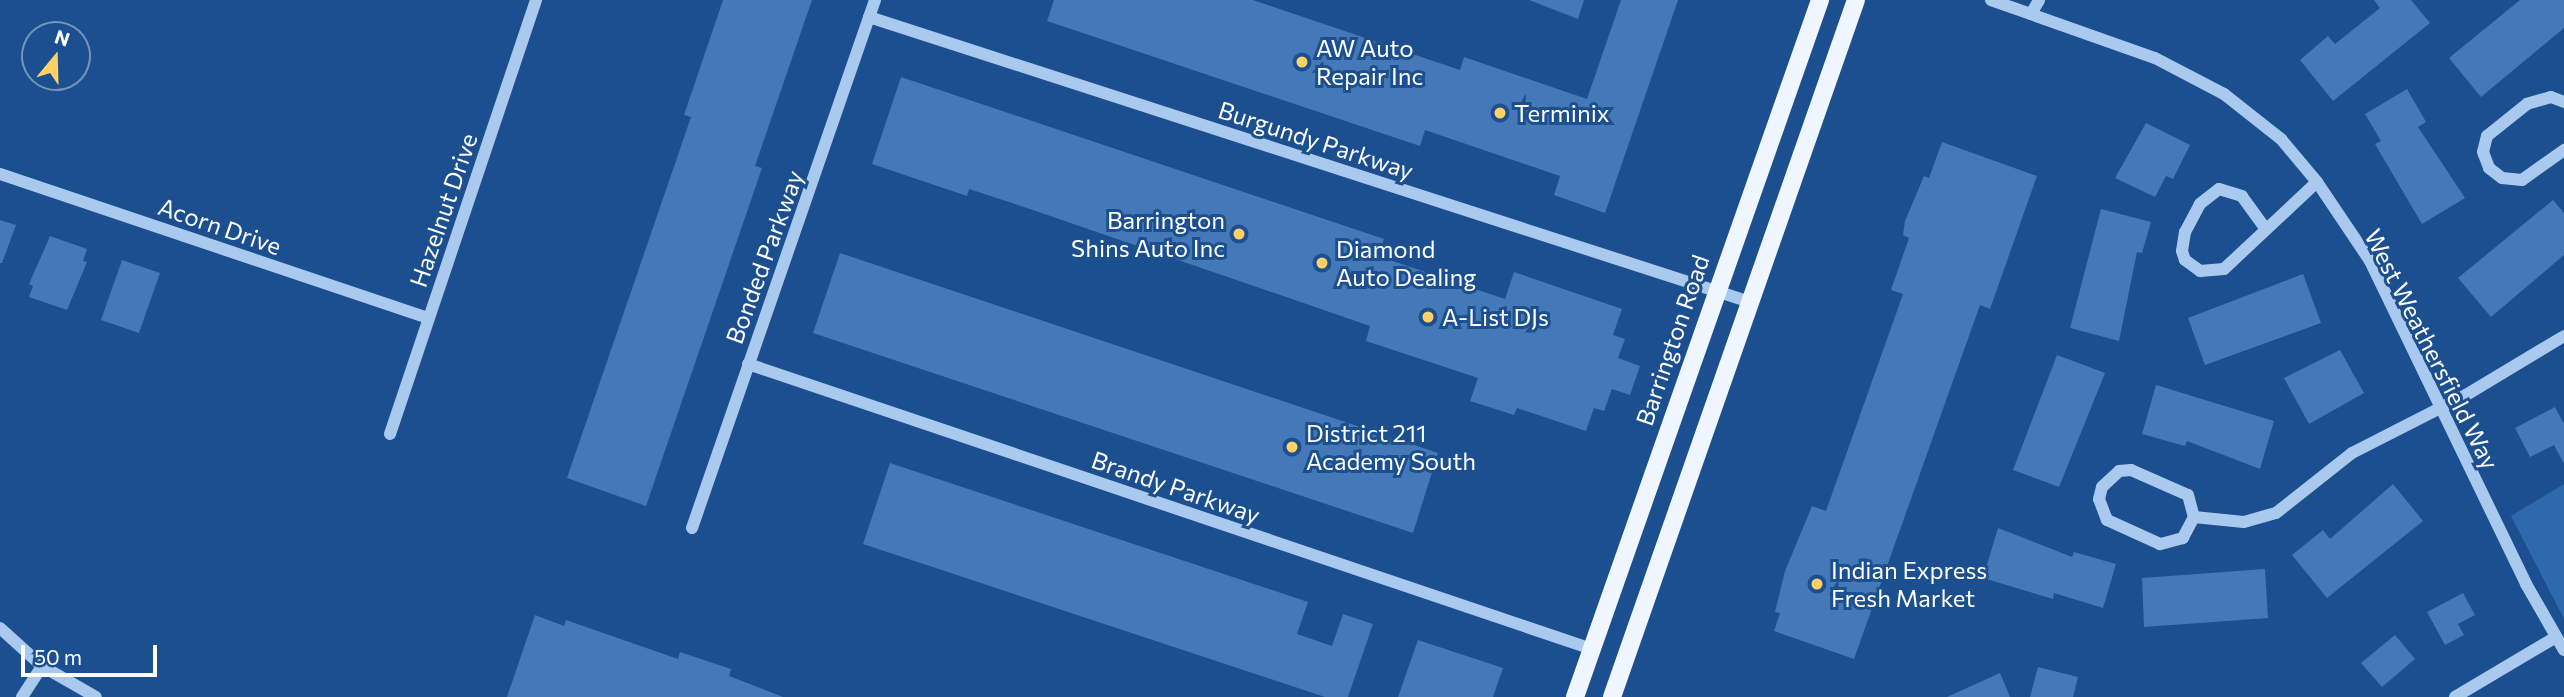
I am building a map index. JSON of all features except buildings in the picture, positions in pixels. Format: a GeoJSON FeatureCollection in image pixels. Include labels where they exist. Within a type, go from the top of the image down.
{"type":"FeatureCollection","features":[{"type":"Feature","properties":{"kind":"main road","name":"Barrington Road"},"geometry":{"type":"LineString","coordinates":[[1575,697],[1715,290],[1820,0]]}},
{"type":"Feature","properties":{"kind":"main road"},"geometry":{"type":"LineString","coordinates":[[1612,697],[1856,0]]}},
{"type":"Feature","properties":{"kind":"street","name":"Hazelnut Drive"},"geometry":{"type":"LineString","coordinates":[[390,434],[536,0]]}},
{"type":"Feature","properties":{"kind":"street","name":"Bonded Parkway"},"geometry":{"type":"LineString","coordinates":[[692,528],[875,0]]}},
{"type":"Feature","properties":{"kind":"street","name":"West Weathersfield Way"},"geometry":{"type":"LineString","coordinates":[[1992,0],[2155,58],[2224,94],[2281,139],[2317,182],[2370,261],[2564,650]]}},
{"type":"Feature","properties":{"kind":"street"},"geometry":{"type":"LineString","coordinates":[[2031,14],[2039,0]]}},
{"type":"Feature","properties":{"kind":"street","name":"Burgundy Parkway"},"geometry":{"type":"LineString","coordinates":[[869,17],[1750,302]]}},
{"type":"Feature","properties":{"kind":"street"},"geometry":{"type":"LineString","coordinates":[[2564,102],[2551,97],[2526,104],[2487,136],[2483,152],[2489,168],[2502,178],[2522,180],[2564,150]]}},
{"type":"Feature","properties":{"kind":"street","name":"Acorn Drive"},"geometry":{"type":"LineString","coordinates":[[0,174],[428,318]]}},
{"type":"Feature","properties":{"kind":"street"},"geometry":{"type":"LineString","coordinates":[[2266,228],[2242,196],[2219,189],[2200,204],[2185,232],[2182,251],[2190,265],[2217,272],[2266,228],[2317,182]]}},
{"type":"Feature","properties":{"kind":"street"},"geometry":{"type":"LineString","coordinates":[[2194,517],[2244,522],[2276,513],[2353,453],[2441,407],[2564,336]]}},
{"type":"Feature","properties":{"kind":"street","name":"Brandy Parkway"},"geometry":{"type":"LineString","coordinates":[[748,365],[1592,649]]}},
{"type":"Feature","properties":{"kind":"street"},"geometry":{"type":"LineString","coordinates":[[2131,470],[2179,487],[2188,495],[2194,517],[2183,538],[2160,544],[2107,520],[2099,499],[2102,487],[2119,471],[2131,470]]}},
{"type":"Feature","properties":{"kind":"street"},"geometry":{"type":"LineString","coordinates":[[0,628],[42,666],[69,684],[96,697]]}},
{"type":"Feature","properties":{"kind":"street"},"geometry":{"type":"LineString","coordinates":[[2455,697],[2556,636]]}},
{"type":"Feature","properties":{"kind":"street"},"geometry":{"type":"LineString","coordinates":[[22,697],[42,666]]}},
{"type":"Feature","properties":{"kind":"street"},"geometry":{"type":"LineString","coordinates":[[61,697],[69,684]]}},
{"type":"Feature","properties":{"kind":"shaded area"},"geometry":{"type":"Polygon","coordinates":[[[2564,484],[2564,619],[2511,516],[2564,484]]]}},
{"type":"Feature","properties":{"kind":"place","name":"AW Auto Repair Inc"},"geometry":{"type":"Point","coordinates":[1302,62]}},
{"type":"Feature","properties":{"kind":"place","name":"Terminix"},"geometry":{"type":"Point","coordinates":[1500,113]}},
{"type":"Feature","properties":{"kind":"place","name":"Barrington Shins Auto Inc"},"geometry":{"type":"Point","coordinates":[1239,234]}},
{"type":"Feature","properties":{"kind":"place","name":"Diamond Auto Dealing"},"geometry":{"type":"Point","coordinates":[1322,263]}},
{"type":"Feature","properties":{"kind":"place","name":"A-List DJs"},"geometry":{"type":"Point","coordinates":[1428,317]}},
{"type":"Feature","properties":{"kind":"place","name":"District 211 Academy South"},"geometry":{"type":"Point","coordinates":[1292,447]}},
{"type":"Feature","properties":{"kind":"place","name":"Indian Express Fresh Market"},"geometry":{"type":"Point","coordinates":[1817,584]}}]}
